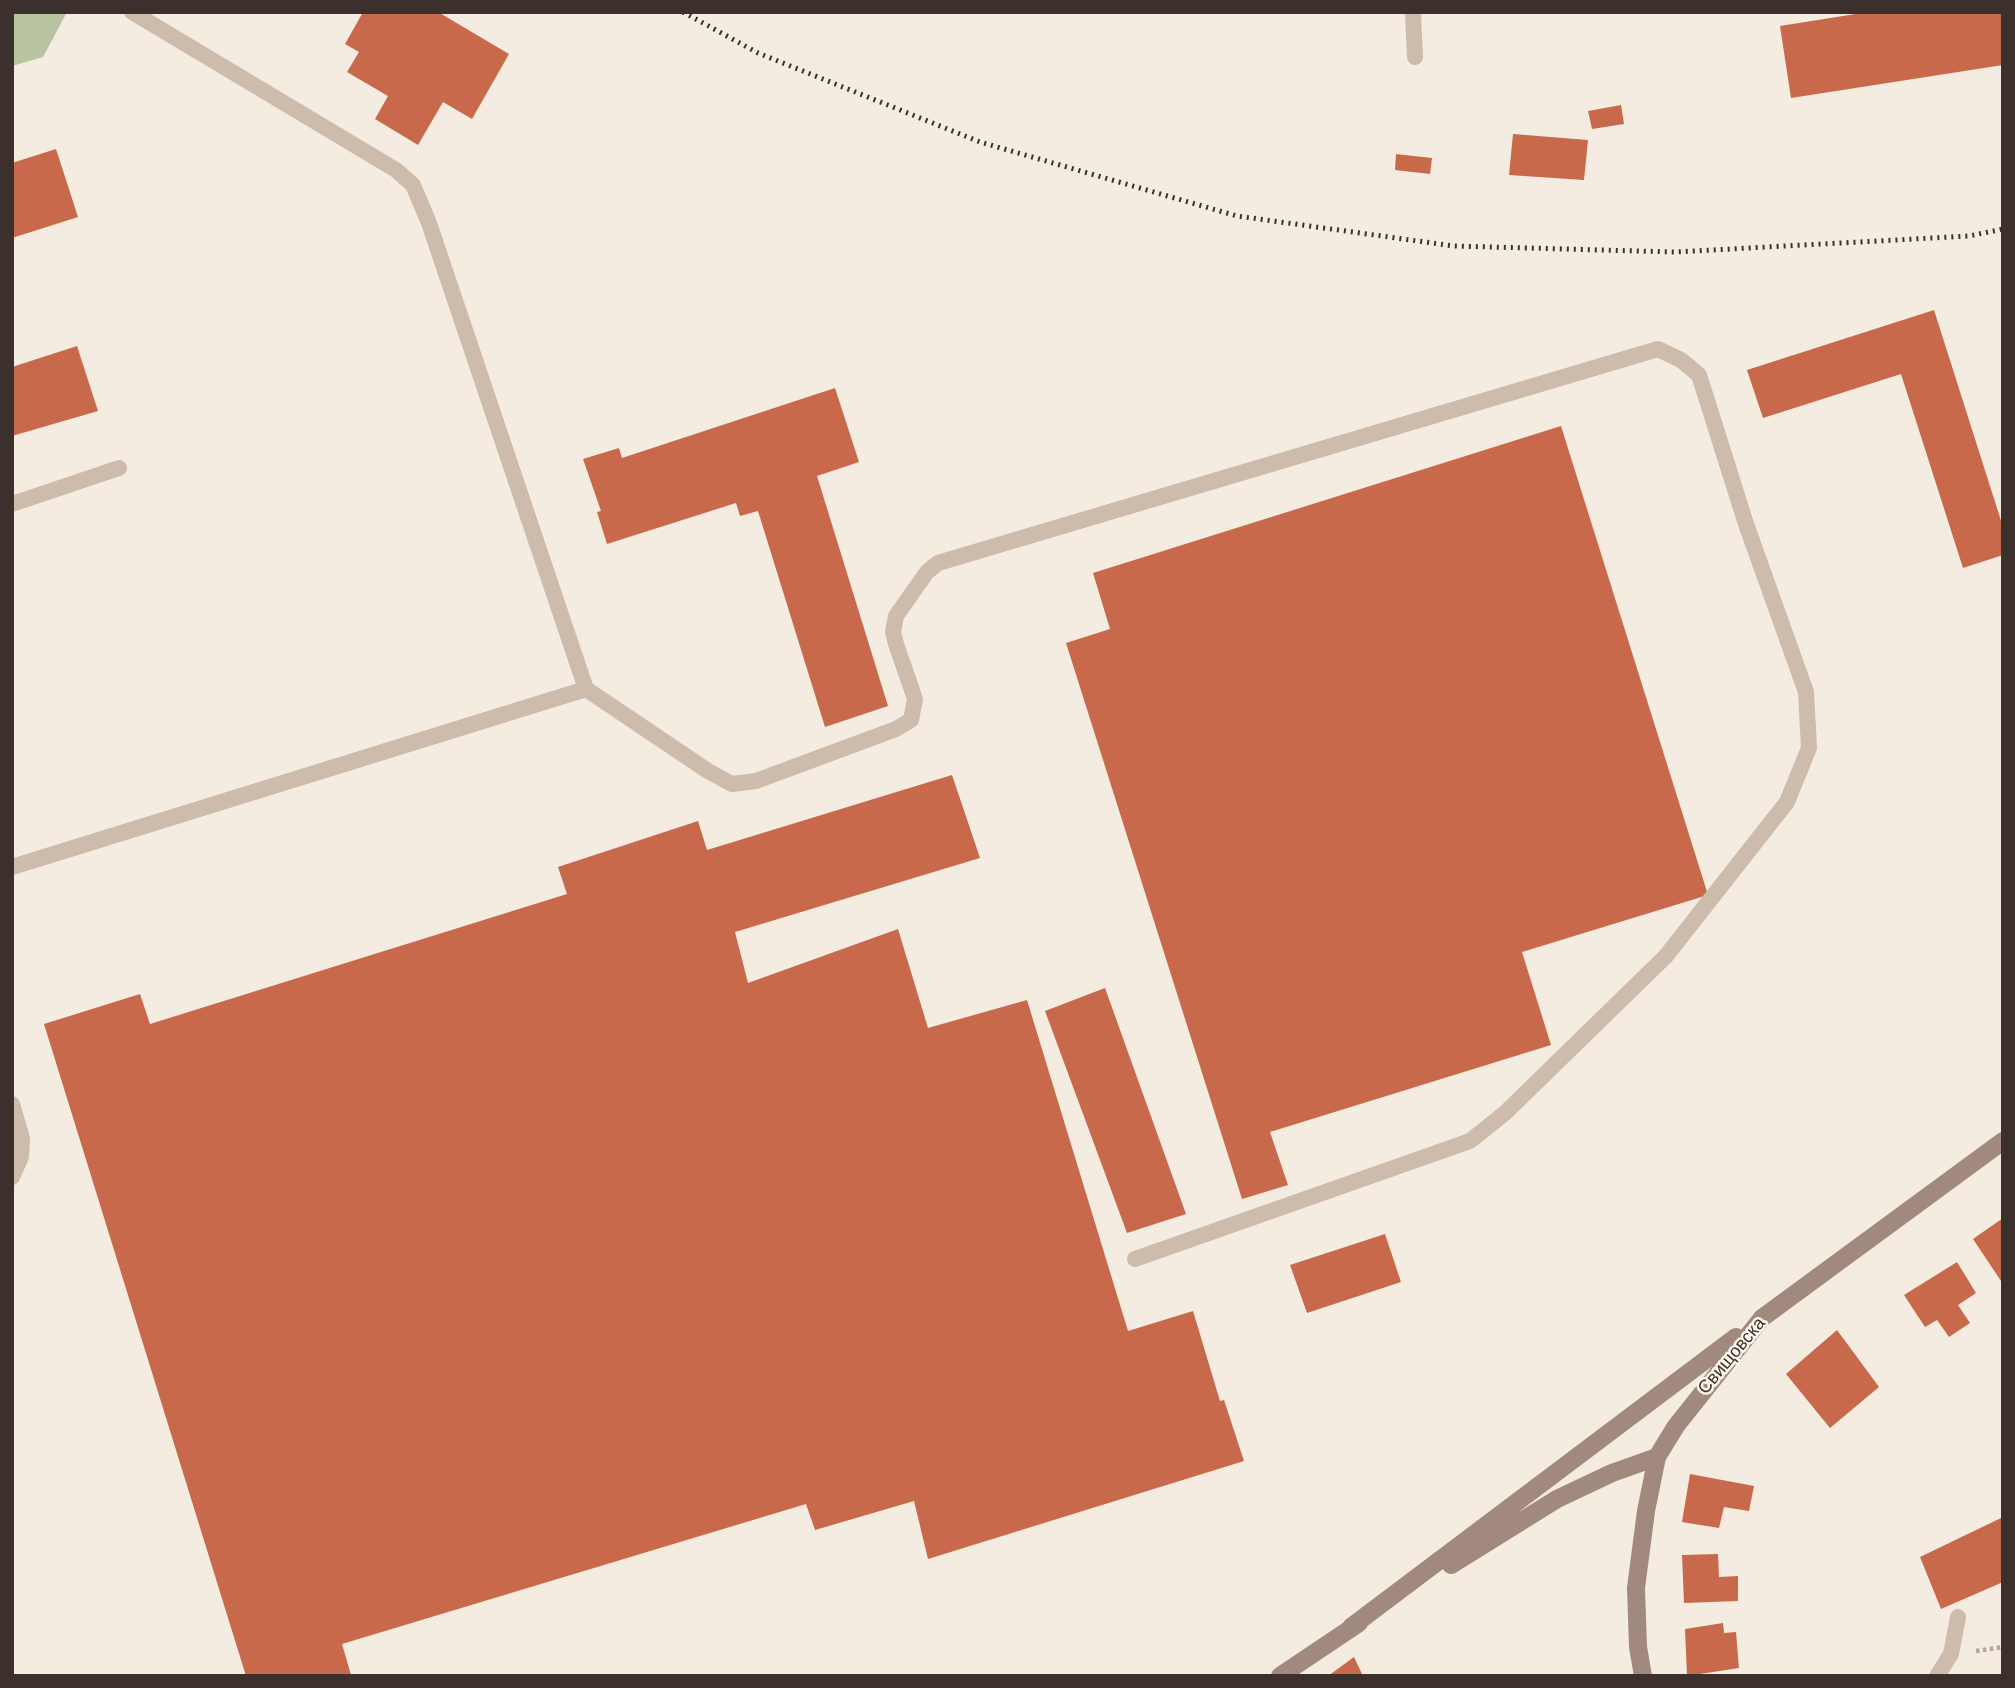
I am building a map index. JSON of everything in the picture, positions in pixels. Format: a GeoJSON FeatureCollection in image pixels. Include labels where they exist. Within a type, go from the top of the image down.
{"type":"FeatureCollection","features":[{"type":"Feature","properties":{"kind":"street","name":"Свищовска"},"geometry":{"type":"LineString","coordinates":[[1643,1676],[1638,1647],[1636,1588],[1646,1511],[1657,1457],[1676,1426],[1762,1318],[2003,1141]]}},
{"type":"Feature","properties":{"kind":"street"},"geometry":{"type":"LineString","coordinates":[[1351,1628],[1762,1318]]}},
{"type":"Feature","properties":{"kind":"street"},"geometry":{"type":"LineString","coordinates":[[1280,1676],[1351,1628],[1557,1500],[1612,1473],[1657,1457]]}},
{"type":"Feature","properties":{"kind":"lane"},"geometry":{"type":"LineString","coordinates":[[132,12],[396,170],[413,185],[429,223],[586,689],[708,771],[732,784],[757,781],[896,729],[911,720],[915,699],[893,632],[896,616],[927,572],[938,563],[1658,349],[1681,360],[1699,375],[1746,524],[1806,692],[1810,748],[1787,802],[1666,956],[1505,1113],[1470,1141],[1135,1259]]}},
{"type":"Feature","properties":{"kind":"lane"},"geometry":{"type":"LineString","coordinates":[[1413,12],[1415,57]]}},
{"type":"Feature","properties":{"kind":"lane"},"geometry":{"type":"LineString","coordinates":[[12,504],[119,468]]}},
{"type":"Feature","properties":{"kind":"lane"},"geometry":{"type":"LineString","coordinates":[[12,867],[586,689]]}},
{"type":"Feature","properties":{"kind":"lane"},"geometry":{"type":"LineString","coordinates":[[12,1104],[22,1138],[21,1157],[12,1177]]}},
{"type":"Feature","properties":{"kind":"lane"},"geometry":{"type":"LineString","coordinates":[[1937,1676],[1951,1654],[1958,1616]]}},
{"type":"Feature","properties":{"kind":"green space"},"geometry":{"type":"Polygon","coordinates":[[[12,12],[67,12],[43,57],[12,66],[12,12]]]}},
{"type":"Feature","properties":{"kind":"building"},"geometry":{"type":"Polygon","coordinates":[[[363,12],[438,12],[509,54],[472,119],[443,102],[418,145],[375,119],[388,96],[347,72],[359,52],[345,44],[363,12]]]}},
{"type":"Feature","properties":{"kind":"building"},"geometry":{"type":"Polygon","coordinates":[[[1868,12],[2003,12],[2003,65],[1791,98],[1780,26],[1868,12]]]}},
{"type":"Feature","properties":{"kind":"building"},"geometry":{"type":"Polygon","coordinates":[[[1621,105],[1624,124],[1592,129],[1588,111],[1621,105]]]}},
{"type":"Feature","properties":{"kind":"building"},"geometry":{"type":"Polygon","coordinates":[[[1513,134],[1588,140],[1584,180],[1509,175],[1513,134]]]}},
{"type":"Feature","properties":{"kind":"building"},"geometry":{"type":"Polygon","coordinates":[[[56,149],[78,217],[12,238],[12,163],[56,149]]]}},
{"type":"Feature","properties":{"kind":"building"},"geometry":{"type":"Polygon","coordinates":[[[1396,154],[1432,158],[1430,174],[1395,170],[1396,154]]]}},
{"type":"Feature","properties":{"kind":"building"},"geometry":{"type":"Polygon","coordinates":[[[1934,310],[2003,527],[2003,555],[1963,568],[1901,374],[1763,418],[1747,370],[1934,310]]]}},
{"type":"Feature","properties":{"kind":"building"},"geometry":{"type":"Polygon","coordinates":[[[77,346],[98,411],[12,436],[12,367],[77,346]]]}},
{"type":"Feature","properties":{"kind":"building"},"geometry":{"type":"Polygon","coordinates":[[[835,388],[859,462],[817,476],[888,706],[825,727],[758,511],[740,516],[736,503],[607,544],[597,512],[601,511],[583,459],[619,448],[622,458],[835,388]]]}},
{"type":"Feature","properties":{"kind":"building"},"geometry":{"type":"Polygon","coordinates":[[[1561,426],[1708,895],[1522,952],[1551,1045],[1270,1132],[1288,1185],[1242,1199],[1066,643],[1110,629],[1093,573],[1561,426]]]}},
{"type":"Feature","properties":{"kind":"building"},"geometry":{"type":"Polygon","coordinates":[[[952,775],[980,858],[735,932],[748,983],[898,929],[928,1028],[1027,1000],[1128,1331],[1193,1311],[1220,1401],[1224,1400],[1244,1461],[928,1559],[914,1501],[815,1530],[806,1504],[342,1644],[351,1675],[348,1676],[246,1676],[44,1024],[140,994],[150,1024],[567,894],[558,867],[698,821],[707,850],[952,775]]]}},
{"type":"Feature","properties":{"kind":"building"},"geometry":{"type":"Polygon","coordinates":[[[1105,988],[1186,1214],[1127,1233],[1045,1011],[1105,988]]]}},
{"type":"Feature","properties":{"kind":"building"},"geometry":{"type":"Polygon","coordinates":[[[2003,1218],[2003,1284],[1973,1239],[2003,1218]]]}},
{"type":"Feature","properties":{"kind":"building"},"geometry":{"type":"Polygon","coordinates":[[[1385,1234],[1401,1282],[1307,1313],[1290,1265],[1385,1234]]]}},
{"type":"Feature","properties":{"kind":"building"},"geometry":{"type":"Polygon","coordinates":[[[1957,1262],[1976,1293],[1958,1305],[1970,1323],[1949,1337],[1937,1320],[1925,1327],[1904,1295],[1957,1262]]]}},
{"type":"Feature","properties":{"kind":"building"},"geometry":{"type":"Polygon","coordinates":[[[1837,1330],[1879,1387],[1830,1428],[1786,1374],[1837,1330]]]}},
{"type":"Feature","properties":{"kind":"building"},"geometry":{"type":"Polygon","coordinates":[[[1690,1474],[1754,1486],[1749,1511],[1724,1507],[1719,1528],[1682,1522],[1690,1474]]]}},
{"type":"Feature","properties":{"kind":"building"},"geometry":{"type":"Polygon","coordinates":[[[2001,1518],[2003,1582],[1941,1609],[1920,1557],[2001,1518]]]}},
{"type":"Feature","properties":{"kind":"building"},"geometry":{"type":"Polygon","coordinates":[[[1718,1554],[1719,1577],[1738,1576],[1738,1601],[1684,1603],[1682,1555],[1718,1554]]]}},
{"type":"Feature","properties":{"kind":"building"},"geometry":{"type":"Polygon","coordinates":[[[1723,1623],[1724,1633],[1736,1632],[1739,1668],[1687,1676],[1685,1629],[1723,1623]]]}},
{"type":"Feature","properties":{"kind":"building"},"geometry":{"type":"Polygon","coordinates":[[[1354,1657],[1363,1676],[1328,1676],[1354,1657]]]}},
{"type":"Feature","properties":{"kind":"railway"},"geometry":{"type":"LineString","coordinates":[[683,12],[758,53],[980,142],[1237,216],[1454,246],[1675,252],[1969,236],[2003,229]]}}]}
